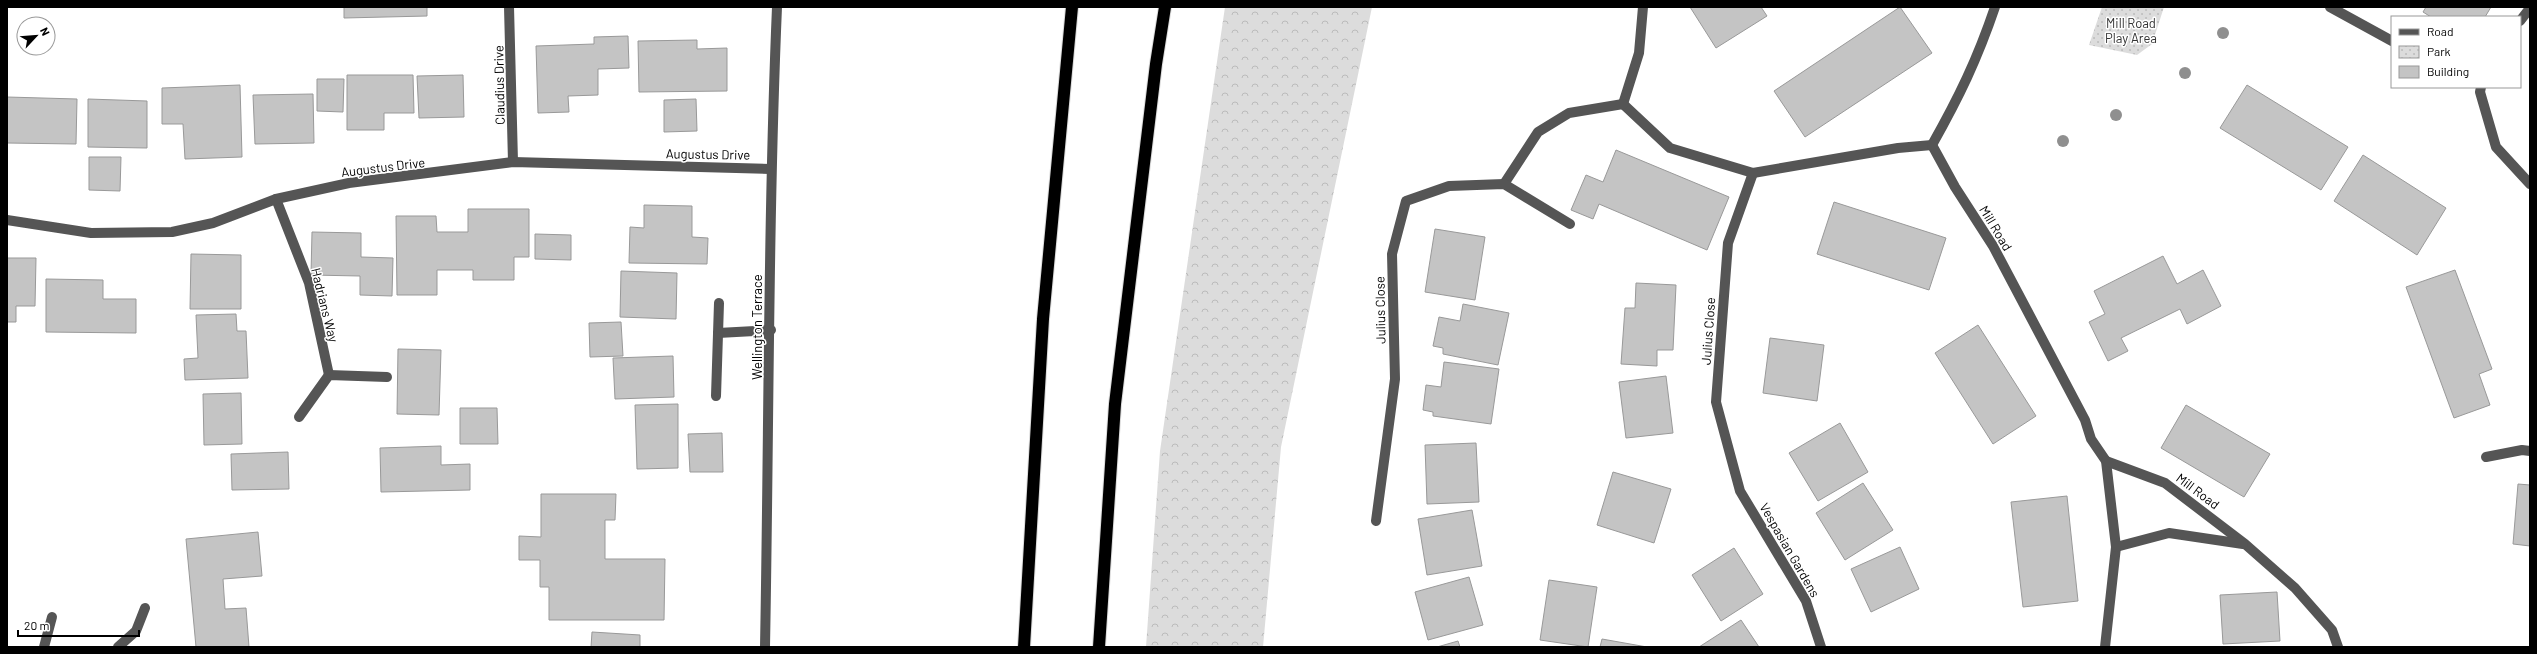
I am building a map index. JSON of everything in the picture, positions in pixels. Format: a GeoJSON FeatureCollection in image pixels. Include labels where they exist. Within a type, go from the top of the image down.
{"type":"FeatureCollection","features":[{"type":"Feature","properties":{"kind":"highway"},"geometry":{"type":"LineString","coordinates":[[1024,647],[1043,319],[1072,7]]}},
{"type":"Feature","properties":{"kind":"highway"},"geometry":{"type":"LineString","coordinates":[[1099,647],[1115,404],[1164,7]]}},
{"type":"Feature","properties":{"kind":"street","name":"Claudius Drive"},"geometry":{"type":"LineString","coordinates":[[509,7],[513,162]]}},
{"type":"Feature","properties":{"kind":"street","name":"Wellington Terrace"},"geometry":{"type":"LineString","coordinates":[[765,647],[771,330],[770,169],[777,7]]}},
{"type":"Feature","properties":{"kind":"street"},"geometry":{"type":"LineString","coordinates":[[1623,104],[1638,53],[1643,7]]}},
{"type":"Feature","properties":{"kind":"street"},"geometry":{"type":"LineString","coordinates":[[1623,104],[1670,148],[1752,174],[1898,148],[1932,145],[1964,89],[1979,54],[1995,7]]}},
{"type":"Feature","properties":{"kind":"street"},"geometry":{"type":"LineString","coordinates":[[2330,7],[2391,40]]}},
{"type":"Feature","properties":{"kind":"street"},"geometry":{"type":"LineString","coordinates":[[2521,21],[2530,8]]}},
{"type":"Feature","properties":{"kind":"street"},"geometry":{"type":"LineString","coordinates":[[2481,88],[2480,92],[2496,148],[2530,184]]}},
{"type":"Feature","properties":{"kind":"street"},"geometry":{"type":"LineString","coordinates":[[1570,224],[1504,184],[1538,132],[1569,113],[1623,104]]}},
{"type":"Feature","properties":{"kind":"street","name":"Mill Road"},"geometry":{"type":"LineString","coordinates":[[1932,145],[1955,187],[1993,246],[2085,420],[2091,439],[2106,461],[2116,547],[2105,647]]}},
{"type":"Feature","properties":{"kind":"street","name":"Augustus Drive"},"geometry":{"type":"LineString","coordinates":[[7,220],[91,233],[172,232],[213,223],[276,199],[349,183],[513,162],[770,169]]}},
{"type":"Feature","properties":{"kind":"street","name":"Julius Close"},"geometry":{"type":"LineString","coordinates":[[1740,491],[1716,402],[1728,243],[1752,174]]}},
{"type":"Feature","properties":{"kind":"street","name":"Julius Close"},"geometry":{"type":"LineString","coordinates":[[1376,521],[1395,379],[1392,254],[1406,201],[1449,186],[1504,184]]}},
{"type":"Feature","properties":{"kind":"street","name":"Hadrians Way"},"geometry":{"type":"LineString","coordinates":[[276,199],[309,283],[329,375]]}},
{"type":"Feature","properties":{"kind":"street"},"geometry":{"type":"LineString","coordinates":[[716,396],[719,303]]}},
{"type":"Feature","properties":{"kind":"street"},"geometry":{"type":"LineString","coordinates":[[718,333],[771,330]]}},
{"type":"Feature","properties":{"kind":"street"},"geometry":{"type":"LineString","coordinates":[[299,417],[329,375],[387,377]]}},
{"type":"Feature","properties":{"kind":"street"},"geometry":{"type":"LineString","coordinates":[[2486,457],[2522,450],[2530,451]]}},
{"type":"Feature","properties":{"kind":"street","name":"Mill Road"},"geometry":{"type":"LineString","coordinates":[[2106,461],[2166,483],[2245,544],[2295,588],[2332,630],[2338,647]]}},
{"type":"Feature","properties":{"kind":"street","name":"Vespasian Gardens"},"geometry":{"type":"LineString","coordinates":[[1740,491],[1806,601],[1821,647]]}},
{"type":"Feature","properties":{"kind":"street"},"geometry":{"type":"LineString","coordinates":[[2116,547],[2169,533],[2245,544]]}},
{"type":"Feature","properties":{"kind":"street"},"geometry":{"type":"LineString","coordinates":[[118,647],[136,631],[144,608]]}},
{"type":"Feature","properties":{"kind":"street"},"geometry":{"type":"LineString","coordinates":[[44,647],[52,617]]}},
{"type":"Feature","properties":{"kind":"green space"},"geometry":{"type":"Polygon","coordinates":[[[1225,7],[1372,7],[1281,447],[1263,647],[1146,647],[1160,451],[1225,7]]]}},
{"type":"Feature","properties":{"kind":"green space","name":"Mill Road Play Area"},"geometry":{"type":"Polygon","coordinates":[[[2102,7],[2164,7],[2152,44],[2137,55],[2089,45],[2102,7]]]}},
{"type":"Feature","properties":{"kind":"building"},"geometry":{"type":"Polygon","coordinates":[[[344,7],[427,7],[427,16],[344,18],[344,7]]]}},
{"type":"Feature","properties":{"kind":"building"},"geometry":{"type":"Polygon","coordinates":[[[1690,7],[1761,7],[1767,16],[1716,48],[1690,7]]]}},
{"type":"Feature","properties":{"kind":"building"},"geometry":{"type":"Polygon","coordinates":[[[1900,7],[1932,53],[1805,137],[1774,91],[1900,7]]]}},
{"type":"Feature","properties":{"kind":"building"},"geometry":{"type":"Polygon","coordinates":[[[2426,7],[2491,7],[2486,16],[2429,16],[2423,12],[2426,7]]]}},
{"type":"Feature","properties":{"kind":"building"},"geometry":{"type":"Polygon","coordinates":[[[628,36],[629,68],[598,69],[598,95],[568,96],[569,112],[538,113],[536,46],[594,44],[594,37],[628,36]]]}},
{"type":"Feature","properties":{"kind":"building"},"geometry":{"type":"Polygon","coordinates":[[[697,40],[697,49],[727,48],[727,91],[639,92],[638,41],[697,40]]]}},
{"type":"Feature","properties":{"kind":"building"},"geometry":{"type":"Polygon","coordinates":[[[347,75],[413,75],[414,113],[384,113],[384,130],[347,130],[347,75]]]}},
{"type":"Feature","properties":{"kind":"building"},"geometry":{"type":"Polygon","coordinates":[[[463,75],[464,117],[419,118],[417,76],[463,75]]]}},
{"type":"Feature","properties":{"kind":"building"},"geometry":{"type":"Polygon","coordinates":[[[317,79],[344,79],[343,112],[317,111],[317,79]]]}},
{"type":"Feature","properties":{"kind":"building"},"geometry":{"type":"Polygon","coordinates":[[[240,85],[242,157],[185,159],[183,124],[162,124],[162,88],[240,85]]]}},
{"type":"Feature","properties":{"kind":"building"},"geometry":{"type":"Polygon","coordinates":[[[2247,85],[2348,147],[2321,190],[2220,128],[2247,85]]]}},
{"type":"Feature","properties":{"kind":"building"},"geometry":{"type":"Polygon","coordinates":[[[313,94],[314,143],[255,144],[253,95],[313,94]]]}},
{"type":"Feature","properties":{"kind":"building"},"geometry":{"type":"Polygon","coordinates":[[[7,97],[77,99],[76,144],[7,143],[7,97]]]}},
{"type":"Feature","properties":{"kind":"building"},"geometry":{"type":"Polygon","coordinates":[[[88,99],[147,101],[147,148],[88,147],[88,99]]]}},
{"type":"Feature","properties":{"kind":"building"},"geometry":{"type":"Polygon","coordinates":[[[696,99],[697,131],[664,132],[664,100],[696,99]]]}},
{"type":"Feature","properties":{"kind":"building"},"geometry":{"type":"Polygon","coordinates":[[[1616,150],[1729,197],[1707,250],[1599,204],[1593,219],[1571,210],[1586,175],[1603,182],[1616,150]]]}},
{"type":"Feature","properties":{"kind":"building"},"geometry":{"type":"Polygon","coordinates":[[[2363,155],[2446,208],[2417,255],[2334,201],[2363,155]]]}},
{"type":"Feature","properties":{"kind":"building"},"geometry":{"type":"Polygon","coordinates":[[[89,157],[121,157],[120,191],[89,190],[89,157]]]}},
{"type":"Feature","properties":{"kind":"building"},"geometry":{"type":"Polygon","coordinates":[[[1834,202],[1946,238],[1929,290],[1817,254],[1834,202]]]}},
{"type":"Feature","properties":{"kind":"building"},"geometry":{"type":"Polygon","coordinates":[[[644,205],[692,206],[692,237],[708,238],[707,264],[629,263],[630,227],[644,228],[644,205]]]}},
{"type":"Feature","properties":{"kind":"building"},"geometry":{"type":"Polygon","coordinates":[[[468,209],[529,209],[529,257],[514,257],[514,280],[473,280],[473,270],[437,270],[437,295],[397,295],[396,216],[436,216],[437,232],[468,232],[468,209]]]}},
{"type":"Feature","properties":{"kind":"building"},"geometry":{"type":"Polygon","coordinates":[[[1435,229],[1485,237],[1475,300],[1425,292],[1435,229]]]}},
{"type":"Feature","properties":{"kind":"building"},"geometry":{"type":"Polygon","coordinates":[[[312,232],[361,233],[361,257],[393,258],[392,296],[360,295],[360,276],[311,275],[312,232]]]}},
{"type":"Feature","properties":{"kind":"building"},"geometry":{"type":"Polygon","coordinates":[[[535,234],[571,235],[571,260],[535,259],[535,234]]]}},
{"type":"Feature","properties":{"kind":"building"},"geometry":{"type":"Polygon","coordinates":[[[191,254],[241,255],[241,309],[190,309],[191,254]]]}},
{"type":"Feature","properties":{"kind":"building"},"geometry":{"type":"Polygon","coordinates":[[[2163,256],[2177,284],[2203,270],[2221,306],[2187,324],[2180,309],[2121,338],[2128,351],[2108,361],[2089,322],[2105,314],[2094,291],[2163,256]]]}},
{"type":"Feature","properties":{"kind":"building"},"geometry":{"type":"Polygon","coordinates":[[[7,258],[36,258],[35,306],[16,306],[16,322],[7,322],[7,258]]]}},
{"type":"Feature","properties":{"kind":"building"},"geometry":{"type":"Polygon","coordinates":[[[2455,270],[2492,369],[2479,374],[2490,405],[2454,418],[2406,287],[2455,270]]]}},
{"type":"Feature","properties":{"kind":"building"},"geometry":{"type":"Polygon","coordinates":[[[621,271],[677,273],[676,319],[620,317],[621,271]]]}},
{"type":"Feature","properties":{"kind":"building"},"geometry":{"type":"Polygon","coordinates":[[[46,279],[103,280],[103,299],[136,299],[136,333],[46,332],[46,279]]]}},
{"type":"Feature","properties":{"kind":"building"},"geometry":{"type":"Polygon","coordinates":[[[1636,283],[1676,285],[1673,350],[1657,350],[1657,366],[1621,364],[1625,308],[1635,308],[1636,283]]]}},
{"type":"Feature","properties":{"kind":"building"},"geometry":{"type":"Polygon","coordinates":[[[1463,304],[1509,313],[1498,365],[1443,354],[1443,348],[1433,346],[1439,317],[1460,321],[1463,304]]]}},
{"type":"Feature","properties":{"kind":"building"},"geometry":{"type":"Polygon","coordinates":[[[236,314],[237,331],[246,331],[248,378],[185,380],[184,359],[198,358],[196,315],[236,314]]]}},
{"type":"Feature","properties":{"kind":"building"},"geometry":{"type":"Polygon","coordinates":[[[621,322],[623,356],[590,357],[589,323],[621,322]]]}},
{"type":"Feature","properties":{"kind":"building"},"geometry":{"type":"Polygon","coordinates":[[[1978,325],[2036,416],[1993,444],[1935,353],[1978,325]]]}},
{"type":"Feature","properties":{"kind":"building"},"geometry":{"type":"Polygon","coordinates":[[[1770,338],[1824,345],[1817,401],[1763,393],[1770,338]]]}},
{"type":"Feature","properties":{"kind":"building"},"geometry":{"type":"Polygon","coordinates":[[[398,349],[441,350],[439,415],[397,414],[398,349]]]}},
{"type":"Feature","properties":{"kind":"building"},"geometry":{"type":"Polygon","coordinates":[[[673,356],[674,397],[615,399],[613,358],[673,356]]]}},
{"type":"Feature","properties":{"kind":"building"},"geometry":{"type":"Polygon","coordinates":[[[1444,362],[1499,369],[1491,424],[1433,416],[1433,412],[1423,410],[1426,385],[1441,387],[1444,362]]]}},
{"type":"Feature","properties":{"kind":"building"},"geometry":{"type":"Polygon","coordinates":[[[1666,376],[1673,433],[1626,438],[1619,382],[1666,376]]]}},
{"type":"Feature","properties":{"kind":"building"},"geometry":{"type":"Polygon","coordinates":[[[241,393],[242,444],[204,445],[203,394],[241,393]]]}},
{"type":"Feature","properties":{"kind":"building"},"geometry":{"type":"Polygon","coordinates":[[[678,404],[678,468],[637,469],[635,405],[678,404]]]}},
{"type":"Feature","properties":{"kind":"building"},"geometry":{"type":"Polygon","coordinates":[[[2186,405],[2270,454],[2244,497],[2161,448],[2186,405]]]}},
{"type":"Feature","properties":{"kind":"building"},"geometry":{"type":"Polygon","coordinates":[[[460,408],[497,408],[498,444],[460,444],[460,408]]]}},
{"type":"Feature","properties":{"kind":"building"},"geometry":{"type":"Polygon","coordinates":[[[1840,423],[1868,472],[1818,501],[1789,453],[1840,423]]]}},
{"type":"Feature","properties":{"kind":"building"},"geometry":{"type":"Polygon","coordinates":[[[722,433],[723,472],[690,472],[688,434],[722,433]]]}},
{"type":"Feature","properties":{"kind":"building"},"geometry":{"type":"Polygon","coordinates":[[[1476,443],[1479,502],[1427,504],[1425,445],[1476,443]]]}},
{"type":"Feature","properties":{"kind":"building"},"geometry":{"type":"Polygon","coordinates":[[[441,446],[441,465],[470,464],[470,490],[381,492],[380,448],[441,446]]]}},
{"type":"Feature","properties":{"kind":"building"},"geometry":{"type":"Polygon","coordinates":[[[288,452],[289,489],[232,490],[231,454],[288,452]]]}},
{"type":"Feature","properties":{"kind":"building"},"geometry":{"type":"Polygon","coordinates":[[[1613,472],[1671,489],[1654,543],[1597,525],[1613,472]]]}},
{"type":"Feature","properties":{"kind":"building"},"geometry":{"type":"Polygon","coordinates":[[[1863,483],[1893,530],[1845,560],[1816,513],[1863,483]]]}},
{"type":"Feature","properties":{"kind":"building"},"geometry":{"type":"Polygon","coordinates":[[[2518,484],[2530,485],[2530,546],[2513,544],[2518,484]]]}},
{"type":"Feature","properties":{"kind":"building"},"geometry":{"type":"Polygon","coordinates":[[[541,494],[616,494],[615,520],[605,520],[605,559],[665,559],[664,620],[549,620],[549,587],[540,587],[540,560],[519,560],[519,536],[541,537],[541,494]]]}},
{"type":"Feature","properties":{"kind":"building"},"geometry":{"type":"Polygon","coordinates":[[[2067,496],[2078,601],[2023,607],[2011,502],[2067,496]]]}},
{"type":"Feature","properties":{"kind":"building"},"geometry":{"type":"Polygon","coordinates":[[[1472,510],[1482,566],[1427,575],[1418,519],[1472,510]]]}},
{"type":"Feature","properties":{"kind":"building"},"geometry":{"type":"Polygon","coordinates":[[[258,532],[262,576],[223,579],[225,609],[246,608],[249,647],[196,647],[186,539],[258,532]]]}},
{"type":"Feature","properties":{"kind":"building"},"geometry":{"type":"Polygon","coordinates":[[[1900,547],[1919,589],[1871,612],[1851,569],[1900,547]]]}},
{"type":"Feature","properties":{"kind":"building"},"geometry":{"type":"Polygon","coordinates":[[[1734,548],[1763,594],[1721,621],[1692,575],[1734,548]]]}},
{"type":"Feature","properties":{"kind":"building"},"geometry":{"type":"Polygon","coordinates":[[[1469,577],[1483,625],[1428,640],[1415,592],[1469,577]]]}},
{"type":"Feature","properties":{"kind":"building"},"geometry":{"type":"Polygon","coordinates":[[[1549,580],[1597,587],[1588,647],[1540,640],[1549,580]]]}},
{"type":"Feature","properties":{"kind":"building"},"geometry":{"type":"Polygon","coordinates":[[[2277,592],[2280,641],[2223,644],[2220,595],[2277,592]]]}},
{"type":"Feature","properties":{"kind":"building"},"geometry":{"type":"Polygon","coordinates":[[[1741,620],[1759,647],[1699,647],[1741,620]]]}},
{"type":"Feature","properties":{"kind":"building"},"geometry":{"type":"Polygon","coordinates":[[[592,632],[640,635],[640,647],[591,647],[592,632]]]}},
{"type":"Feature","properties":{"kind":"building"},"geometry":{"type":"Polygon","coordinates":[[[1602,639],[1647,647],[1600,647],[1602,639]]]}},
{"type":"Feature","properties":{"kind":"building"},"geometry":{"type":"Polygon","coordinates":[[[1458,641],[1460,647],[1437,647],[1458,641]]]}}]}
